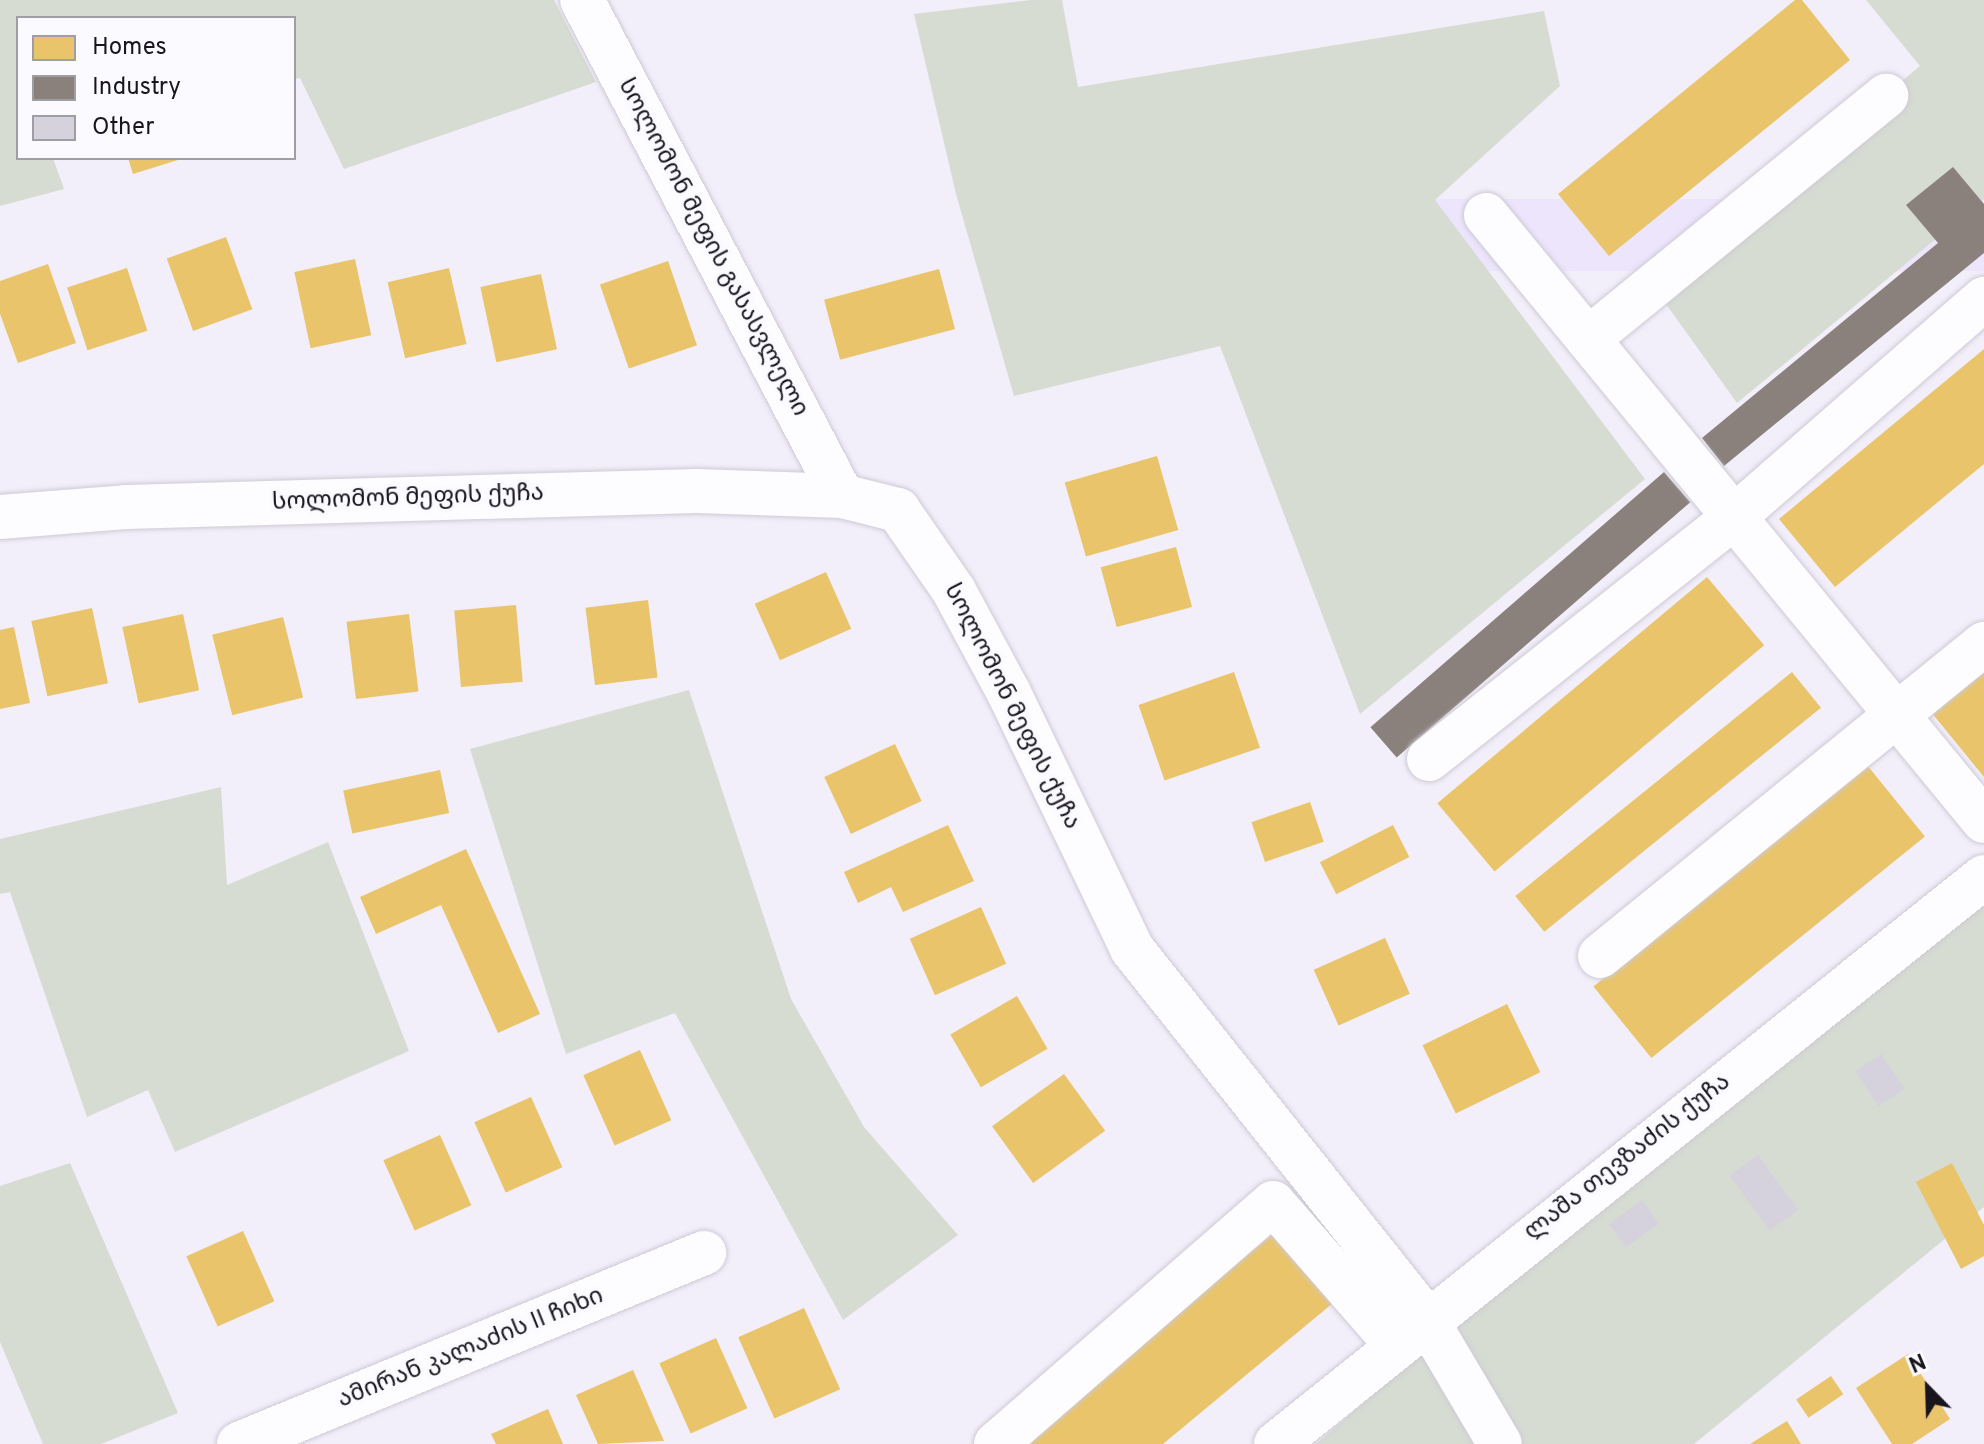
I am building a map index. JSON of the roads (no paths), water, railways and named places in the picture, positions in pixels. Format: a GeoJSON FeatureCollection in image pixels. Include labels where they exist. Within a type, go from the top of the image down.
{"type":"FeatureCollection","features":[{"type":"Feature","properties":{"kind":"street","name":"სოლომონ მეფის გასასვლელი"},"geometry":{"type":"LineString","coordinates":[[582,0],[842,496]]}},
{"type":"Feature","properties":{"kind":"street"},"geometry":{"type":"LineString","coordinates":[[1588,339],[1886,96]]}},
{"type":"Feature","properties":{"kind":"street"},"geometry":{"type":"LineString","coordinates":[[1486,215],[1984,821]]}},
{"type":"Feature","properties":{"kind":"street"},"geometry":{"type":"LineString","coordinates":[[1429,759],[1734,517],[1984,299]]}},
{"type":"Feature","properties":{"kind":"street","name":"სოლომონ მეფის ქუჩა"},"geometry":{"type":"LineString","coordinates":[[0,517],[126,507],[697,491],[842,496],[898,510],[954,591],[1002,680],[1132,949],[1411,1331],[1500,1444]]}},
{"type":"Feature","properties":{"kind":"street"},"geometry":{"type":"LineString","coordinates":[[1600,956],[1895,713],[1984,644]]}},
{"type":"Feature","properties":{"kind":"street","name":"ლაშა თევზაძის ქუჩა"},"geometry":{"type":"LineString","coordinates":[[1276,1444],[1411,1331],[1984,877]]}},
{"type":"Feature","properties":{"kind":"street"},"geometry":{"type":"LineString","coordinates":[[996,1444],[1273,1203],[1411,1331]]}},
{"type":"Feature","properties":{"kind":"street","name":"ამირან კალაძის II ჩიხი"},"geometry":{"type":"LineString","coordinates":[[239,1444],[704,1253]]}}]}
